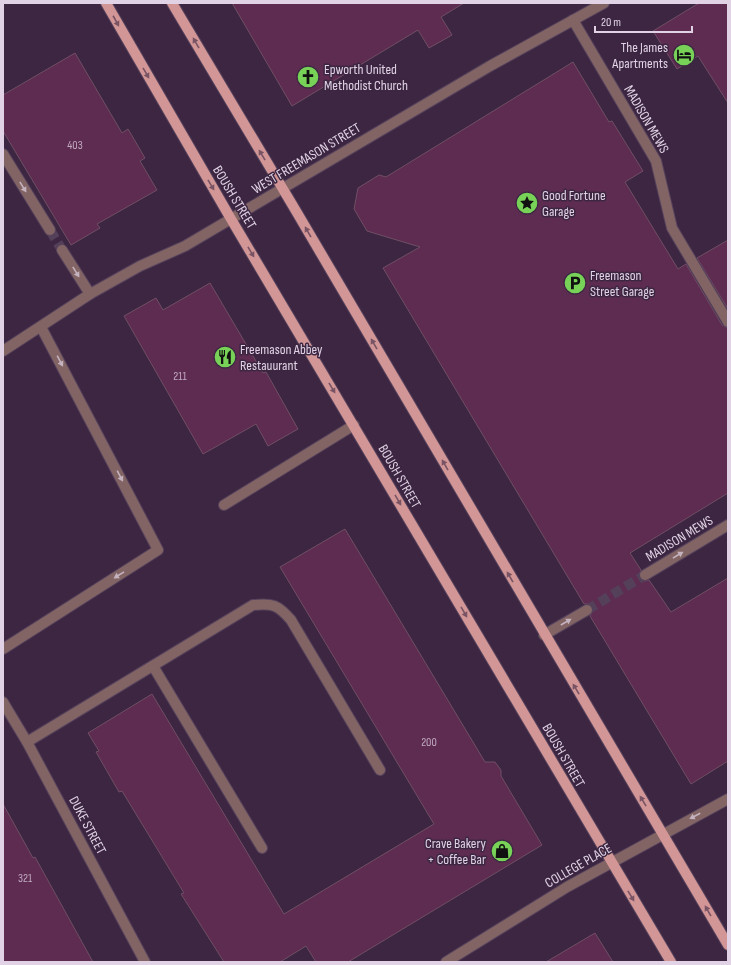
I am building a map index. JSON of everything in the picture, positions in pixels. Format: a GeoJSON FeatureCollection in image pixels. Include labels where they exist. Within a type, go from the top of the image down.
{"type":"FeatureCollection","features":[{"type":"Feature","properties":{"kind":"main road","name":"BOUSH STREET"},"geometry":{"type":"LineString","coordinates":[[106,3],[231,219],[354,424],[670,962]]}},
{"type":"Feature","properties":{"kind":"main road"},"geometry":{"type":"LineString","coordinates":[[172,3],[728,945]]}},
{"type":"Feature","properties":{"kind":"street","name":"WEST FREEMASON STREET"},"geometry":{"type":"LineString","coordinates":[[3,351],[90,294],[140,266],[185,246],[490,66],[604,3]]}},
{"type":"Feature","properties":{"kind":"street","name":"MADISON MEWS"},"geometry":{"type":"LineString","coordinates":[[573,20],[656,161],[672,228],[728,322]]}},
{"type":"Feature","properties":{"kind":"street"},"geometry":{"type":"LineString","coordinates":[[3,154],[50,230]]}},
{"type":"Feature","properties":{"kind":"street"},"geometry":{"type":"LineString","coordinates":[[62,250],[90,294]]}},
{"type":"Feature","properties":{"kind":"street"},"geometry":{"type":"LineString","coordinates":[[3,649],[158,550],[41,327]]}},
{"type":"Feature","properties":{"kind":"street"},"geometry":{"type":"LineString","coordinates":[[224,505],[354,424]]}},
{"type":"Feature","properties":{"kind":"street","name":"MADISON MEWS"},"geometry":{"type":"LineString","coordinates":[[645,575],[728,525]]}},
{"type":"Feature","properties":{"kind":"street"},"geometry":{"type":"LineString","coordinates":[[27,742],[253,605],[269,604],[281,608],[291,620],[380,770]]}},
{"type":"Feature","properties":{"kind":"street"},"geometry":{"type":"LineString","coordinates":[[544,635],[587,610]]}},
{"type":"Feature","properties":{"kind":"street"},"geometry":{"type":"LineString","coordinates":[[152,666],[262,848]]}},
{"type":"Feature","properties":{"kind":"street","name":"DUKE STREET"},"geometry":{"type":"LineString","coordinates":[[3,702],[27,742],[145,962]]}},
{"type":"Feature","properties":{"kind":"street","name":"COLLEGE PLACE"},"geometry":{"type":"LineString","coordinates":[[446,962],[567,887],[728,799]]}},
{"type":"Feature","properties":{"kind":"building","name":"Epworth United Methodist Church"},"geometry":{"type":"Polygon","coordinates":[[[232,3],[464,3],[441,17],[452,35],[429,48],[418,30],[292,106],[232,3]]]}},
{"type":"Feature","properties":{"kind":"building","name":"The James Apartments"},"geometry":{"type":"Polygon","coordinates":[[[699,3],[728,3],[728,103],[698,56],[677,69],[653,31],[699,3]]]}},
{"type":"Feature","properties":{"kind":"building"},"geometry":{"type":"Polygon","coordinates":[[[75,53],[122,133],[128,129],[145,158],[140,161],[157,190],[97,224],[100,228],[71,245],[3,131],[3,95],[75,53]]]}},
{"type":"Feature","properties":{"kind":"building","name":"Freemason Street Garage"},"geometry":{"type":"Polygon","coordinates":[[[573,62],[609,122],[612,121],[643,171],[625,182],[678,269],[686,264],[722,325],[728,328],[728,493],[630,553],[641,570],[639,575],[640,579],[645,581],[649,580],[671,612],[728,578],[728,761],[691,784],[590,616],[593,610],[592,606],[584,604],[383,268],[420,247],[367,231],[354,209],[358,188],[379,175],[386,177],[573,62]]]}},
{"type":"Feature","properties":{"kind":"building"},"geometry":{"type":"Polygon","coordinates":[[[728,240],[728,309],[697,258],[728,240]]]}},
{"type":"Feature","properties":{"kind":"building"},"geometry":{"type":"Polygon","coordinates":[[[210,283],[263,373],[266,372],[298,429],[268,446],[256,424],[203,454],[124,316],[156,298],[163,310],[210,283]]]}},
{"type":"Feature","properties":{"kind":"building"},"geometry":{"type":"Polygon","coordinates":[[[345,529],[485,762],[495,762],[501,770],[501,776],[542,845],[348,962],[316,962],[306,946],[280,962],[224,962],[181,894],[184,893],[122,791],[119,792],[96,752],[99,751],[88,733],[152,694],[284,914],[434,824],[280,567],[345,529]]]}},
{"type":"Feature","properties":{"kind":"building"},"geometry":{"type":"Polygon","coordinates":[[[3,804],[33,858],[35,857],[93,962],[3,962],[3,804]]]}},
{"type":"Feature","properties":{"kind":"building"},"geometry":{"type":"Polygon","coordinates":[[[595,933],[613,962],[546,962],[595,933]]]}},
{"type":"Feature","properties":{"kind":"tunnel"},"geometry":{"type":"LineString","coordinates":[[50,230],[62,250]]}},
{"type":"Feature","properties":{"kind":"tunnel"},"geometry":{"type":"LineString","coordinates":[[587,610],[645,575]]}},
{"type":"Feature","properties":{"kind":"place","name":"The James Apartments"},"geometry":{"type":"Point","coordinates":[684,55]}},
{"type":"Feature","properties":{"kind":"place","name":"Epworth United Methodist Church"},"geometry":{"type":"Point","coordinates":[308,77]}},
{"type":"Feature","properties":{"kind":"place","name":"Good Fortune Garage"},"geometry":{"type":"Point","coordinates":[527,203]}},
{"type":"Feature","properties":{"kind":"place","name":"Freemason Street Garage"},"geometry":{"type":"Point","coordinates":[575,283]}},
{"type":"Feature","properties":{"kind":"place","name":"Freemason Abbey Restauurant"},"geometry":{"type":"Point","coordinates":[225,357]}},
{"type":"Feature","properties":{"kind":"place","name":"Crave Bakery + Coffee Bar"},"geometry":{"type":"Point","coordinates":[502,851]}}]}
